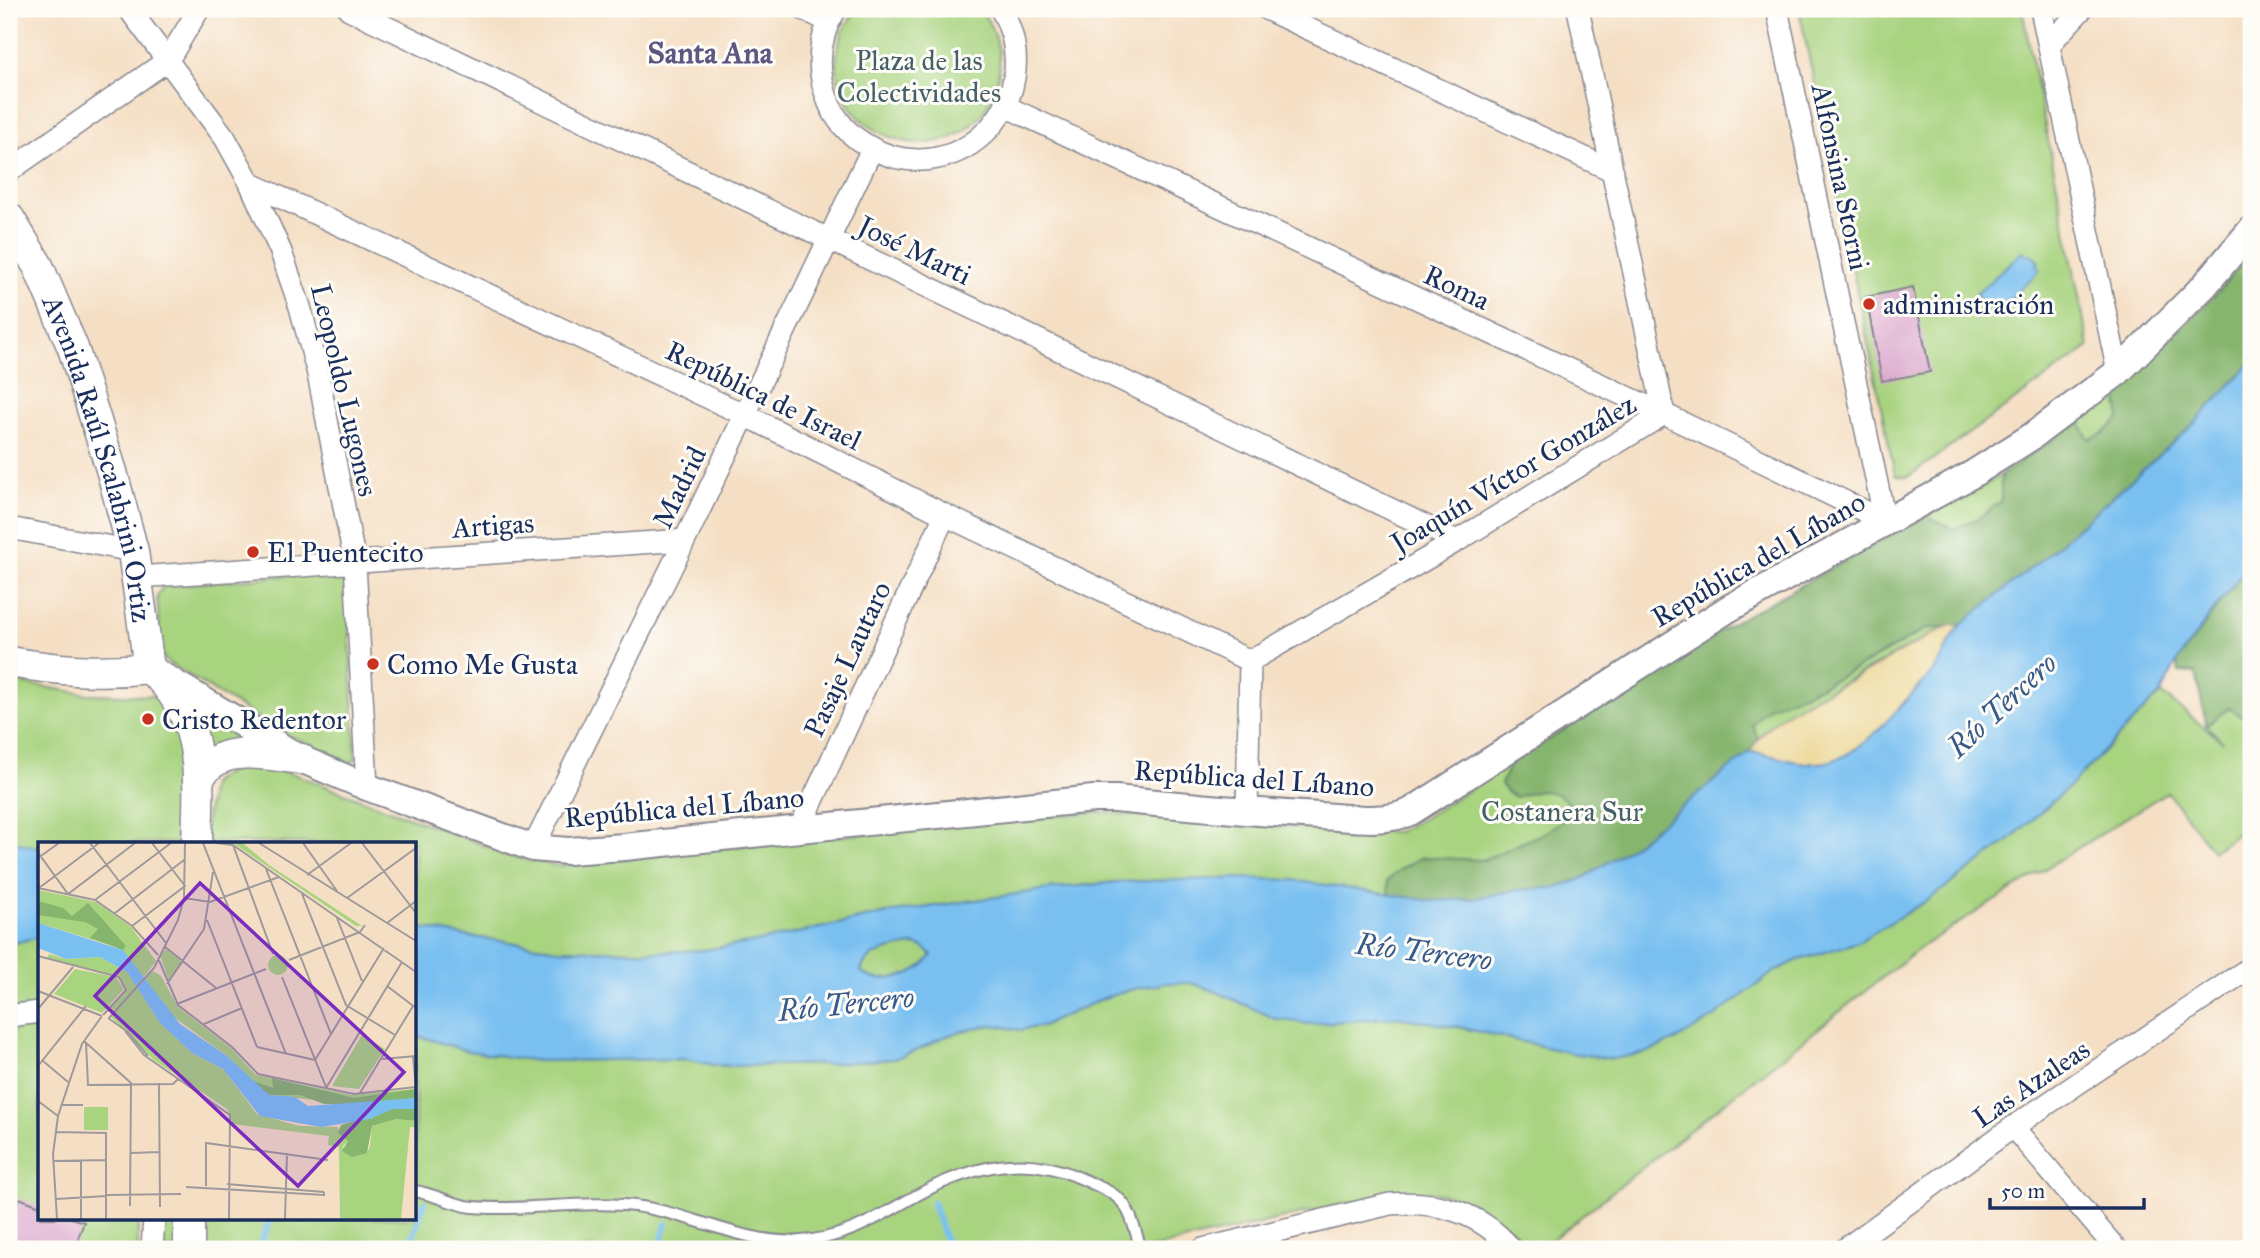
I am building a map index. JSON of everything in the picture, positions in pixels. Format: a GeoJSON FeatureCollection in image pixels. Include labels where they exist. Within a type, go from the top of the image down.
{"type":"FeatureCollection","features":[{"type":"Feature","properties":{"kind":"main road","name":"Avenida Raúl Scalabrini Ortiz"},"geometry":{"type":"LineString","coordinates":[[9,218],[38,267],[73,348],[112,472],[135,564],[149,668]]}},
{"type":"Feature","properties":{"kind":"main road"},"geometry":{"type":"LineString","coordinates":[[9,662],[78,672],[149,668],[172,688],[185,712],[192,735],[198,790],[197,842]]}},
{"type":"Feature","properties":{"kind":"main road"},"geometry":{"type":"LineString","coordinates":[[198,790],[212,762],[229,755],[258,754],[301,760]]}},
{"type":"Feature","properties":{"kind":"street","name":"Leopoldo Lugones"},"geometry":{"type":"LineString","coordinates":[[129,9],[225,138],[250,183],[281,252],[303,320],[318,374],[355,563],[367,787]]}},
{"type":"Feature","properties":{"kind":"street"},"geometry":{"type":"LineString","coordinates":[[9,171],[168,60],[199,9]]}},
{"type":"Feature","properties":{"kind":"street","name":"José Marti"},"geometry":{"type":"LineString","coordinates":[[349,9],[1457,541]]}},
{"type":"Feature","properties":{"kind":"street"},"geometry":{"type":"LineString","coordinates":[[803,9],[832,15],[821,41],[819,62],[825,93],[840,122],[854,137],[872,149],[894,157],[917,160],[940,157],[962,149],[982,136],[998,119],[1016,74],[1016,49],[1010,25],[1001,9]]}},
{"type":"Feature","properties":{"kind":"street"},"geometry":{"type":"LineString","coordinates":[[1266,9],[1613,171]]}},
{"type":"Feature","properties":{"kind":"street","name":"Joaquín Víctor González"},"geometry":{"type":"LineString","coordinates":[[1251,661],[1457,541],[1664,415],[1578,9]]}},
{"type":"Feature","properties":{"kind":"street","name":"Alfonsina Storni"},"geometry":{"type":"LineString","coordinates":[[1776,9],[1885,521]]}},
{"type":"Feature","properties":{"kind":"street"},"geometry":{"type":"LineString","coordinates":[[2041,9],[2118,372]]}},
{"type":"Feature","properties":{"kind":"street"},"geometry":{"type":"LineString","coordinates":[[2049,45],[2082,9]]}},
{"type":"Feature","properties":{"kind":"street","name":"Roma"},"geometry":{"type":"LineString","coordinates":[[1005,106],[1885,521]]}},
{"type":"Feature","properties":{"kind":"street","name":"Madrid"},"geometry":{"type":"LineString","coordinates":[[533,848],[685,540],[872,149]]}},
{"type":"Feature","properties":{"kind":"street","name":"República de Israel"},"geometry":{"type":"LineString","coordinates":[[250,183],[745,415],[1251,661]]}},
{"type":"Feature","properties":{"kind":"street","name":"República del Líbano"},"geometry":{"type":"LineString","coordinates":[[149,668],[301,760],[533,848],[568,851],[624,847],[1116,799],[1247,812],[1385,819],[1410,812],[1728,609],[1971,475],[2031,437],[2118,372],[2205,285],[2251,230]]}},
{"type":"Feature","properties":{"kind":"street","name":"Pasaje Lautaro"},"geometry":{"type":"LineString","coordinates":[[800,828],[945,514]]}},
{"type":"Feature","properties":{"kind":"street","name":"Artigas"},"geometry":{"type":"LineString","coordinates":[[9,528],[135,564],[355,563],[685,540]]}},
{"type":"Feature","properties":{"kind":"street"},"geometry":{"type":"LineString","coordinates":[[1247,812],[1251,661]]}},
{"type":"Feature","properties":{"kind":"street","name":"Las Azaleas"},"geometry":{"type":"LineString","coordinates":[[1845,1249],[2013,1127],[2251,967]]}},
{"type":"Feature","properties":{"kind":"street"},"geometry":{"type":"LineString","coordinates":[[9,1016],[38,1012]]}},
{"type":"Feature","properties":{"kind":"street"},"geometry":{"type":"LineString","coordinates":[[2013,1127],[2116,1249]]}},
{"type":"Feature","properties":{"kind":"street"},"geometry":{"type":"LineString","coordinates":[[1203,1249],[1390,1204],[1407,1203],[1443,1206],[1463,1212],[1485,1225],[1509,1247]]}},
{"type":"Feature","properties":{"kind":"street"},"geometry":{"type":"LineString","coordinates":[[152,1249],[154,1220]]}},
{"type":"Feature","properties":{"kind":"lane"},"geometry":{"type":"LineString","coordinates":[[416,1191],[466,1206],[503,1208],[593,1203],[636,1206],[753,1237],[775,1241],[801,1241],[851,1231],[936,1186],[976,1171],[1002,1166],[1047,1165],[1092,1183],[1121,1199],[1127,1207],[1141,1249]]}},
{"type":"Feature","properties":{"kind":"green space","name":"Plaza de las Colectividades"},"geometry":{"type":"Polygon","coordinates":[[[857,9],[980,9],[995,37],[999,67],[995,88],[977,119],[952,137],[922,143],[892,138],[865,122],[845,99],[837,68],[843,31],[857,9]]]}},
{"type":"Feature","properties":{"kind":"green space"},"geometry":{"type":"Polygon","coordinates":[[[1799,9],[2022,9],[2089,347],[1908,477],[1895,475],[1799,9]]]}},
{"type":"Feature","properties":{"kind":"green space","name":"Costanera Sur"},"geometry":{"type":"Polygon","coordinates":[[[2251,252],[2251,363],[1961,625],[1950,625],[1802,704],[1772,724],[1750,752],[1432,901],[1382,894],[1175,880],[1116,882],[888,913],[756,942],[704,950],[660,952],[559,949],[416,927],[416,842],[203,842],[211,784],[228,773],[247,768],[288,772],[518,858],[558,866],[1098,812],[1247,825],[1397,832],[1419,821],[1731,624],[1993,480],[2038,451],[2126,382],[2216,294],[2251,252]]]}},
{"type":"Feature","properties":{"kind":"green space"},"geometry":{"type":"Polygon","coordinates":[[[2251,252],[2251,363],[2193,425],[2046,556],[1961,625],[1926,629],[1809,692],[1769,707],[1752,724],[1758,738],[1750,752],[1633,846],[1582,879],[1553,888],[1517,890],[1472,899],[1432,901],[1389,895],[1387,881],[1402,868],[1422,857],[1483,860],[1546,832],[1567,817],[1568,803],[1557,794],[1544,791],[1516,797],[1508,793],[1501,784],[1510,764],[1731,624],[1926,516],[1954,529],[1977,519],[2001,501],[2001,475],[2079,422],[2089,439],[2104,433],[2120,418],[2117,390],[2216,294],[2251,252]]]}},
{"type":"Feature","properties":{"kind":"green space"},"geometry":{"type":"Polygon","coordinates":[[[2251,561],[2251,722],[2229,708],[2206,725],[2196,673],[2179,672],[2177,662],[2251,561]]]}},
{"type":"Feature","properties":{"kind":"green space"},"geometry":{"type":"Polygon","coordinates":[[[332,572],[347,581],[356,759],[350,763],[279,731],[167,662],[161,655],[157,596],[163,586],[332,572]]]}},
{"type":"Feature","properties":{"kind":"green space"},"geometry":{"type":"Polygon","coordinates":[[[9,681],[86,694],[158,696],[182,738],[188,842],[38,842],[38,848],[9,841],[9,681]]]}},
{"type":"Feature","properties":{"kind":"green space"},"geometry":{"type":"Polygon","coordinates":[[[2161,693],[2223,742],[2206,725],[2229,708],[2251,722],[2251,824],[2213,851],[2167,792],[1921,947],[1540,1249],[1529,1249],[1500,1221],[1469,1202],[1452,1196],[1414,1192],[1393,1193],[1149,1249],[156,1249],[158,1220],[416,1220],[416,1035],[468,1051],[538,1061],[686,1059],[731,1066],[828,1064],[918,1050],[943,1037],[973,1028],[994,1025],[1020,1030],[1042,1026],[1104,998],[1133,989],[1167,983],[1191,983],[1309,1024],[1396,1017],[1459,1027],[1571,1053],[1613,1059],[1714,1017],[1775,971],[1796,961],[1858,942],[1931,898],[2007,842],[2071,785],[2161,693]]]}},
{"type":"Feature","properties":{"kind":"green space"},"geometry":{"type":"Polygon","coordinates":[[[194,710],[266,748],[205,760],[194,710]]]}},
{"type":"Feature","properties":{"kind":"green space"},"geometry":{"type":"Polygon","coordinates":[[[38,937],[38,1006],[9,1010],[9,944],[38,937]]]}},
{"type":"Feature","properties":{"kind":"green space"},"geometry":{"type":"Polygon","coordinates":[[[913,945],[923,947],[932,955],[927,962],[909,973],[877,979],[861,971],[868,959],[875,955],[913,945]]]}},
{"type":"Feature","properties":{"kind":"green space"},"geometry":{"type":"Polygon","coordinates":[[[20,1028],[38,1030],[38,1220],[138,1220],[138,1249],[9,1249],[9,1033],[20,1028]]]}},
{"type":"Feature","properties":{"kind":"sand"},"geometry":{"type":"Polygon","coordinates":[[[1950,625],[1961,625],[1934,670],[1859,747],[1846,755],[1819,763],[1750,752],[1758,738],[1782,716],[1950,625]]]}},
{"type":"Feature","properties":{"kind":"water"},"geometry":{"type":"Polygon","coordinates":[[[2023,251],[2039,262],[2036,265],[2040,270],[1994,314],[1975,295],[2023,251]]]}},
{"type":"Feature","properties":{"kind":"water","name":"Río Tercero"},"geometry":{"type":"Polygon","coordinates":[[[2251,363],[2251,561],[2177,662],[2161,693],[2071,785],[2007,842],[1931,898],[1858,942],[1796,961],[1775,971],[1714,1017],[1680,1038],[1645,1053],[1613,1059],[1571,1053],[1459,1027],[1396,1017],[1309,1024],[1276,1019],[1191,983],[1167,983],[1133,989],[1104,998],[1042,1026],[1020,1030],[994,1025],[973,1028],[943,1037],[893,1059],[828,1064],[731,1066],[686,1059],[538,1061],[468,1051],[416,1035],[416,927],[559,949],[660,952],[704,950],[756,942],[888,913],[1116,882],[1240,878],[1292,880],[1432,901],[1472,899],[1517,890],[1553,888],[1582,879],[1633,846],[1750,752],[1819,763],[1846,755],[1858,747],[1882,726],[1931,674],[1961,625],[2046,556],[2193,425],[2251,363]],[[913,945],[898,948],[868,959],[861,971],[877,979],[899,977],[919,968],[932,955],[923,947],[913,945]]]}},
{"type":"Feature","properties":{"kind":"water"},"geometry":{"type":"Polygon","coordinates":[[[9,841],[38,848],[38,937],[9,944],[9,841]]]}},
{"type":"Feature","properties":{"kind":"building"},"geometry":{"type":"Polygon","coordinates":[[[1913,287],[1930,372],[1882,381],[1866,297],[1913,287]]]}},
{"type":"Feature","properties":{"kind":"building"},"geometry":{"type":"Polygon","coordinates":[[[19,1198],[38,1205],[38,1220],[84,1222],[74,1249],[9,1249],[9,1224],[19,1198]]]}},
{"type":"Feature","properties":{"kind":"waterway"},"geometry":{"type":"LineString","coordinates":[[409,1249],[424,1203]]}},
{"type":"Feature","properties":{"kind":"waterway"},"geometry":{"type":"LineString","coordinates":[[933,1203],[948,1249]]}},
{"type":"Feature","properties":{"kind":"waterway"},"geometry":{"type":"LineString","coordinates":[[258,1249],[270,1220]]}},
{"type":"Feature","properties":{"kind":"waterway"},"geometry":{"type":"LineString","coordinates":[[660,1249],[666,1224]]}},
{"type":"Feature","properties":{"kind":"place","name":"administración"},"geometry":{"type":"Point","coordinates":[1869,304]}},
{"type":"Feature","properties":{"kind":"place","name":"El Puentecito"},"geometry":{"type":"Point","coordinates":[253,552]}},
{"type":"Feature","properties":{"kind":"place","name":"Como Me Gusta"},"geometry":{"type":"Point","coordinates":[373,664]}},
{"type":"Feature","properties":{"kind":"place","name":"Cristo Redentor"},"geometry":{"type":"Point","coordinates":[148,719]}},
{"type":"Feature","properties":{"kind":"district","name":"Santa Ana"},"geometry":{"type":"Point","coordinates":[710,53]}}]}
